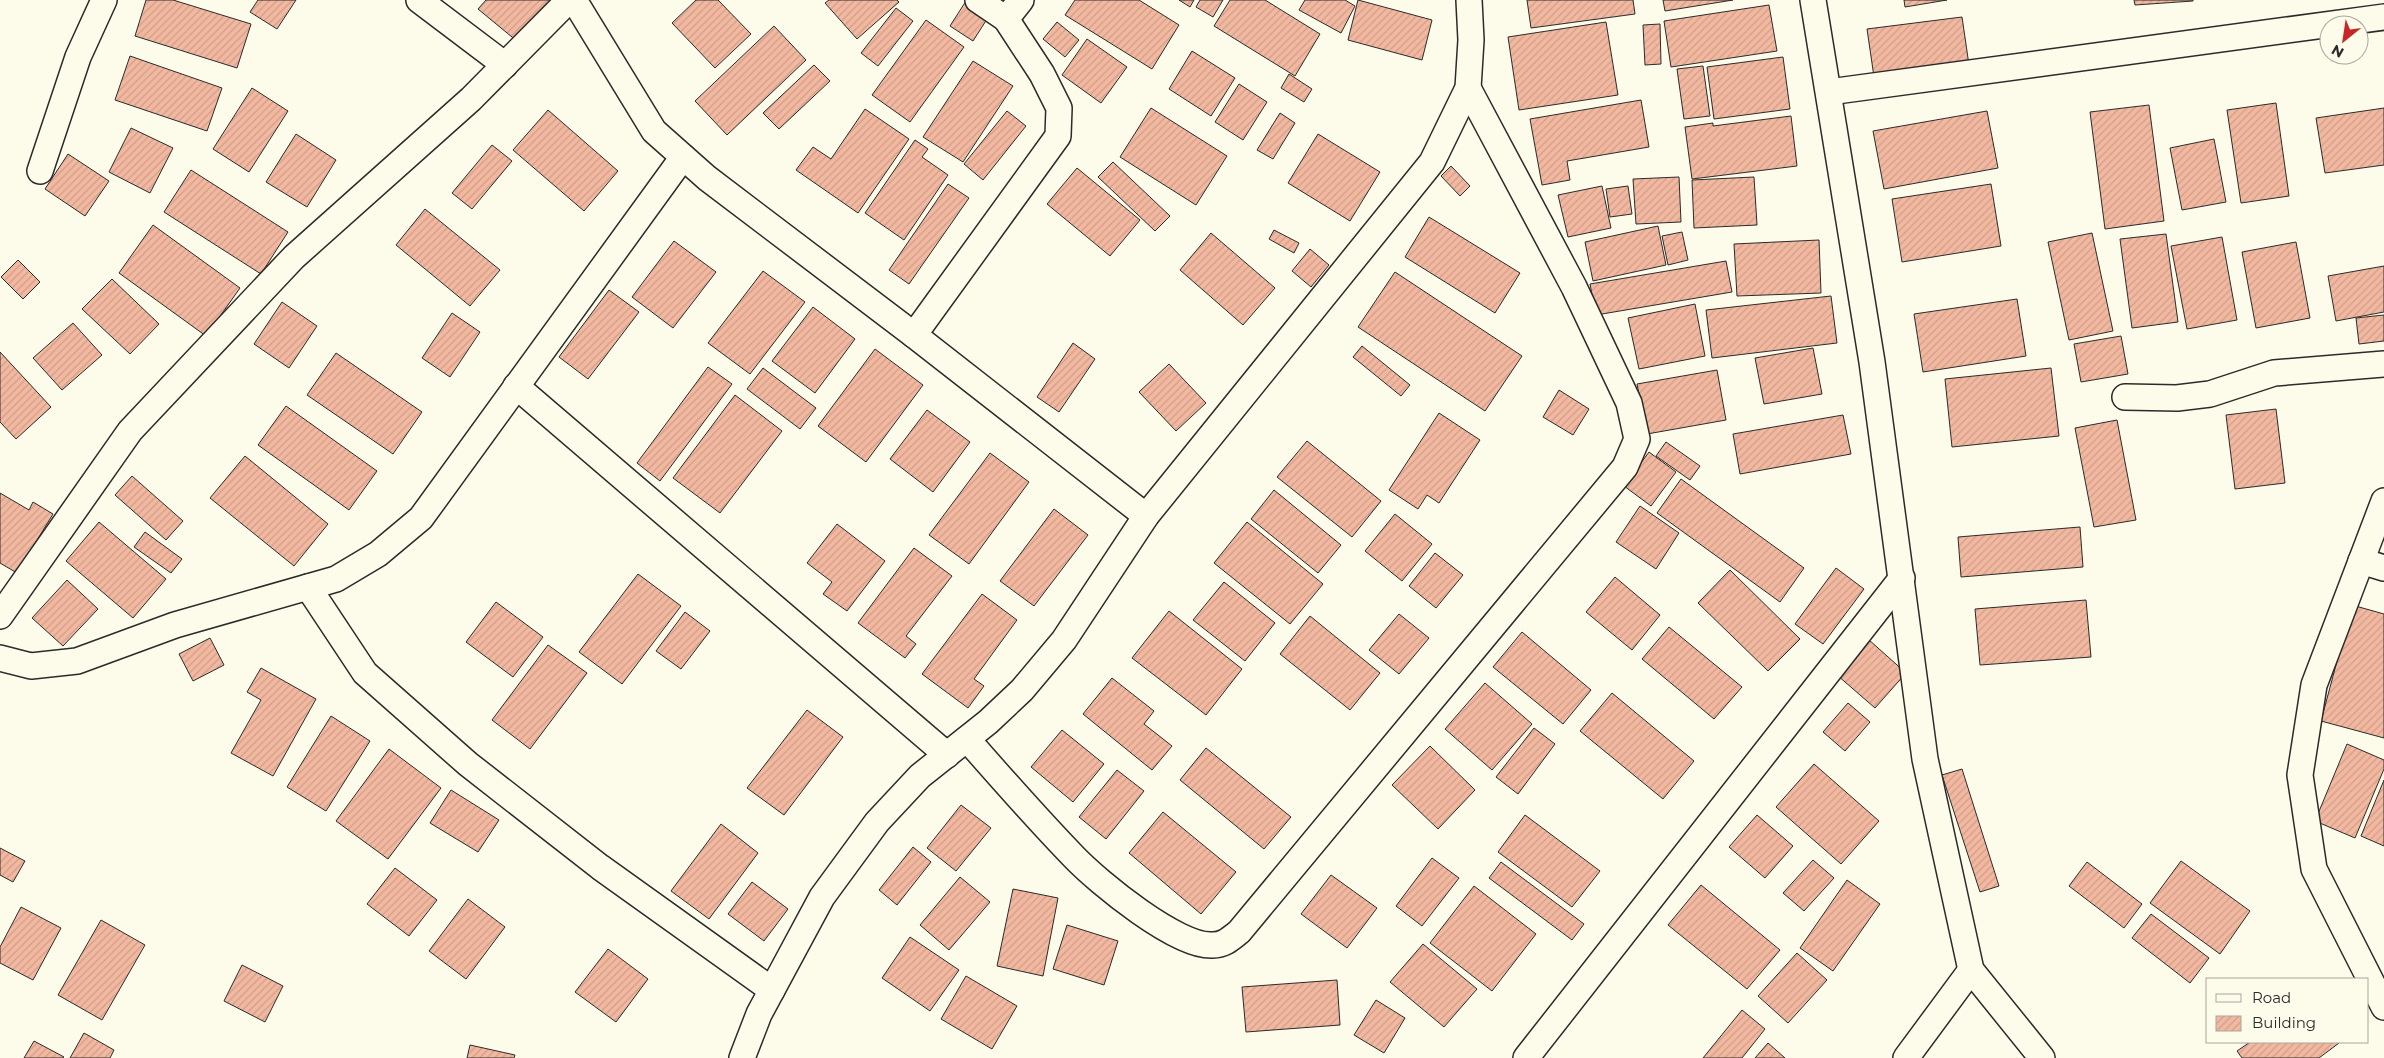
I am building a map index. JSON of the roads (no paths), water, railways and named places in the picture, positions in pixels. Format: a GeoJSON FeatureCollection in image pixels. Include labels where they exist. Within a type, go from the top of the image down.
{"type":"FeatureCollection","features":[{"type":"Feature","properties":{"kind":"street"},"geometry":{"type":"LineString","coordinates":[[40,171],[78,58],[104,0]]}},
{"type":"Feature","properties":{"kind":"street"},"geometry":{"type":"LineString","coordinates":[[419,0],[504,65]]}},
{"type":"Feature","properties":{"kind":"street"},"geometry":{"type":"LineString","coordinates":[[0,616],[130,431],[294,257],[471,99],[569,0]]}},
{"type":"Feature","properties":{"kind":"street"},"geometry":{"type":"LineString","coordinates":[[574,0],[654,131],[707,178],[914,335],[1146,516]]}},
{"type":"Feature","properties":{"kind":"street"},"geometry":{"type":"LineString","coordinates":[[914,335],[1058,136],[1059,108],[1042,74],[1006,19],[978,0]]}},
{"type":"Feature","properties":{"kind":"street"},"geometry":{"type":"LineString","coordinates":[[1006,19],[1021,0]]}},
{"type":"Feature","properties":{"kind":"street"},"geometry":{"type":"LineString","coordinates":[[742,1058],[759,1014],[822,897],[877,822],[920,776],[967,739],[1022,690],[1064,640],[1146,516],[1432,162],[1468,88],[1471,40],[1469,0]]}},
{"type":"Feature","properties":{"kind":"street"},"geometry":{"type":"LineString","coordinates":[[1813,0],[1872,362],[1926,759],[1971,970],[2042,1058]]}},
{"type":"Feature","properties":{"kind":"street"},"geometry":{"type":"LineString","coordinates":[[1829,92],[2384,16]]}},
{"type":"Feature","properties":{"kind":"street"},"geometry":{"type":"LineString","coordinates":[[967,739],[1075,858],[1145,916],[1184,938],[1210,946],[1224,943],[1239,932],[1625,467],[1637,439],[1629,403],[1574,287],[1468,88]]}},
{"type":"Feature","properties":{"kind":"street"},"geometry":{"type":"LineString","coordinates":[[0,658],[31,666],[77,661],[175,625],[336,579],[378,554],[421,518],[683,157]]}},
{"type":"Feature","properties":{"kind":"street"},"geometry":{"type":"LineString","coordinates":[[2126,397],[2177,398],[2210,394],[2274,373],[2384,364]]}},
{"type":"Feature","properties":{"kind":"street"},"geometry":{"type":"LineString","coordinates":[[516,386],[947,755]]}},
{"type":"Feature","properties":{"kind":"street"},"geometry":{"type":"LineString","coordinates":[[2384,501],[2373,565],[2314,685],[2300,775],[2314,869],[2384,1007]]}},
{"type":"Feature","properties":{"kind":"street"},"geometry":{"type":"LineString","coordinates":[[1526,1058],[1902,578]]}},
{"type":"Feature","properties":{"kind":"street"},"geometry":{"type":"LineString","coordinates":[[308,587],[365,674],[461,758],[600,867],[772,990]]}},
{"type":"Feature","properties":{"kind":"street"},"geometry":{"type":"LineString","coordinates":[[1906,1058],[1971,970]]}}]}
